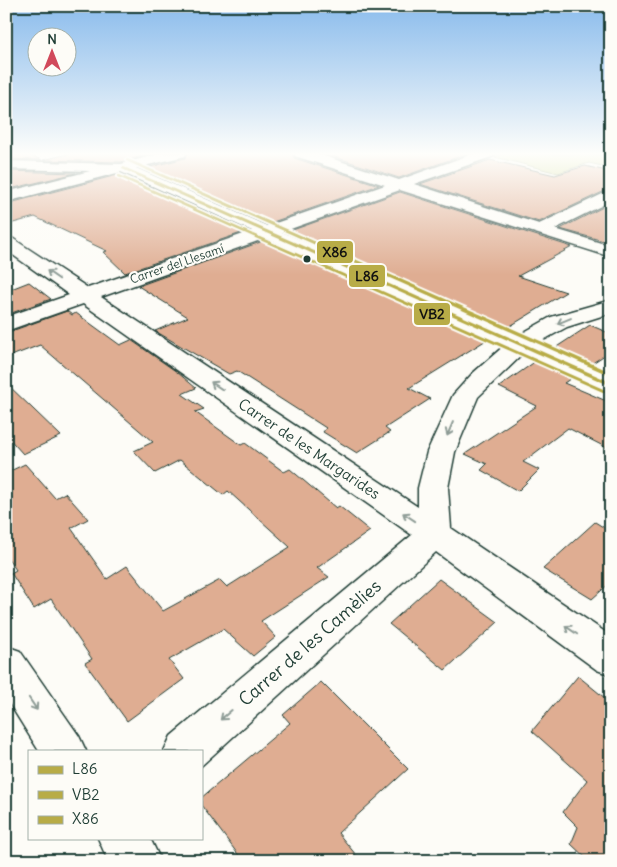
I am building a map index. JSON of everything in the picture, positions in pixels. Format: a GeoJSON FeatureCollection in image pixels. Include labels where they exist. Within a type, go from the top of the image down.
{"type":"FeatureCollection","features":[{"type":"Feature","properties":{"kind":"street"},"geometry":{"type":"LineString","coordinates":[[6,197],[20,193]]}},
{"type":"Feature","properties":{"kind":"street"},"geometry":{"type":"LineString","coordinates":[[180,193],[611,384]]}},
{"type":"Feature","properties":{"kind":"street","name":"Carrer del Llesamí"},"geometry":{"type":"LineString","coordinates":[[6,324],[376,193]]}},
{"type":"Feature","properties":{"kind":"street"},"geometry":{"type":"LineString","coordinates":[[427,193],[611,252]]}},
{"type":"Feature","properties":{"kind":"street"},"geometry":{"type":"LineString","coordinates":[[541,230],[611,195]]}},
{"type":"Feature","properties":{"kind":"street","name":"Carrer de les Margarides"},"geometry":{"type":"LineString","coordinates":[[12,252],[84,296],[435,534],[611,658]]}},
{"type":"Feature","properties":{"kind":"street"},"geometry":{"type":"LineString","coordinates":[[435,534],[432,488],[441,452],[452,423],[466,395],[520,344],[560,322],[611,306]]}},
{"type":"Feature","properties":{"kind":"street","name":"Carrer de les Camèlies"},"geometry":{"type":"LineString","coordinates":[[187,750],[435,534]]}},
{"type":"Feature","properties":{"kind":"street"},"geometry":{"type":"LineString","coordinates":[[6,663],[63,750]]}},
{"type":"Feature","properties":{"kind":"street"},"geometry":{"type":"LineString","coordinates":[[123,840],[136,861]]}},
{"type":"Feature","properties":{"kind":"building"},"geometry":{"type":"Polygon","coordinates":[[[46,193],[164,193],[247,231],[125,273],[103,252],[107,251],[35,217],[6,225],[6,204],[46,193]]]}},
{"type":"Feature","properties":{"kind":"building"},"geometry":{"type":"Polygon","coordinates":[[[198,193],[355,193],[267,224],[198,193]]]}},
{"type":"Feature","properties":{"kind":"building"},"geometry":{"type":"Polygon","coordinates":[[[396,193],[405,193],[572,247],[518,276],[566,292],[507,328],[287,232],[396,193]]]}},
{"type":"Feature","properties":{"kind":"building"},"geometry":{"type":"Polygon","coordinates":[[[450,193],[599,193],[539,222],[450,193]]]}},
{"type":"Feature","properties":{"kind":"building"},"geometry":{"type":"Polygon","coordinates":[[[611,203],[611,243],[560,229],[611,203]]]}},
{"type":"Feature","properties":{"kind":"building"},"geometry":{"type":"Polygon","coordinates":[[[266,240],[488,339],[409,388],[430,399],[385,428],[390,432],[357,453],[323,432],[326,428],[237,371],[229,374],[155,331],[188,317],[138,286],[266,240]]]}},
{"type":"Feature","properties":{"kind":"building"},"geometry":{"type":"Polygon","coordinates":[[[29,282],[51,299],[6,315],[6,291],[29,282]]]}},
{"type":"Feature","properties":{"kind":"building"},"geometry":{"type":"Polygon","coordinates":[[[67,311],[72,315],[76,313],[120,345],[131,340],[177,372],[196,388],[182,394],[204,409],[195,412],[241,445],[245,443],[284,472],[290,469],[336,508],[339,506],[370,531],[317,568],[329,577],[261,621],[276,637],[253,656],[223,629],[169,660],[184,679],[127,721],[85,663],[92,659],[51,599],[34,609],[11,573],[16,570],[6,555],[6,473],[25,464],[55,498],[65,493],[88,519],[71,528],[107,579],[127,566],[163,611],[220,580],[227,587],[290,547],[228,491],[223,495],[180,460],[155,473],[134,451],[153,442],[40,345],[6,358],[6,333],[67,311]]]}},
{"type":"Feature","properties":{"kind":"building"},"geometry":{"type":"Polygon","coordinates":[[[590,325],[611,334],[611,351],[591,364],[555,348],[590,325]]]}},
{"type":"Feature","properties":{"kind":"building"},"geometry":{"type":"Polygon","coordinates":[[[536,361],[573,377],[564,383],[611,403],[611,450],[568,428],[523,462],[539,470],[518,491],[481,470],[487,464],[465,454],[537,406],[499,387],[536,361]]]}},
{"type":"Feature","properties":{"kind":"building"},"geometry":{"type":"Polygon","coordinates":[[[6,383],[61,436],[23,454],[6,435],[6,383]]]}},
{"type":"Feature","properties":{"kind":"building"},"geometry":{"type":"Polygon","coordinates":[[[595,522],[611,532],[611,582],[592,599],[543,569],[595,522]]]}},
{"type":"Feature","properties":{"kind":"building"},"geometry":{"type":"Polygon","coordinates":[[[439,579],[498,622],[445,670],[389,624],[439,579]]]}},
{"type":"Feature","properties":{"kind":"building"},"geometry":{"type":"Polygon","coordinates":[[[578,676],[611,703],[611,861],[589,861],[571,844],[578,827],[563,812],[587,780],[532,731],[578,676]]]}},
{"type":"Feature","properties":{"kind":"building"},"geometry":{"type":"Polygon","coordinates":[[[321,682],[408,769],[338,833],[361,861],[243,861],[202,806],[202,797],[290,723],[283,715],[321,682]]]}},
{"type":"Feature","properties":{"kind":"transit line","name":"VB2"},"geometry":{"type":"LineString","coordinates":[[158,193],[607,392]]}},
{"type":"Feature","properties":{"kind":"transit line","name":"L86"},"geometry":{"type":"LineString","coordinates":[[181,193],[611,384]]}},
{"type":"Feature","properties":{"kind":"transit line","name":"X86"},"geometry":{"type":"LineString","coordinates":[[203,193],[611,374]]}}]}
